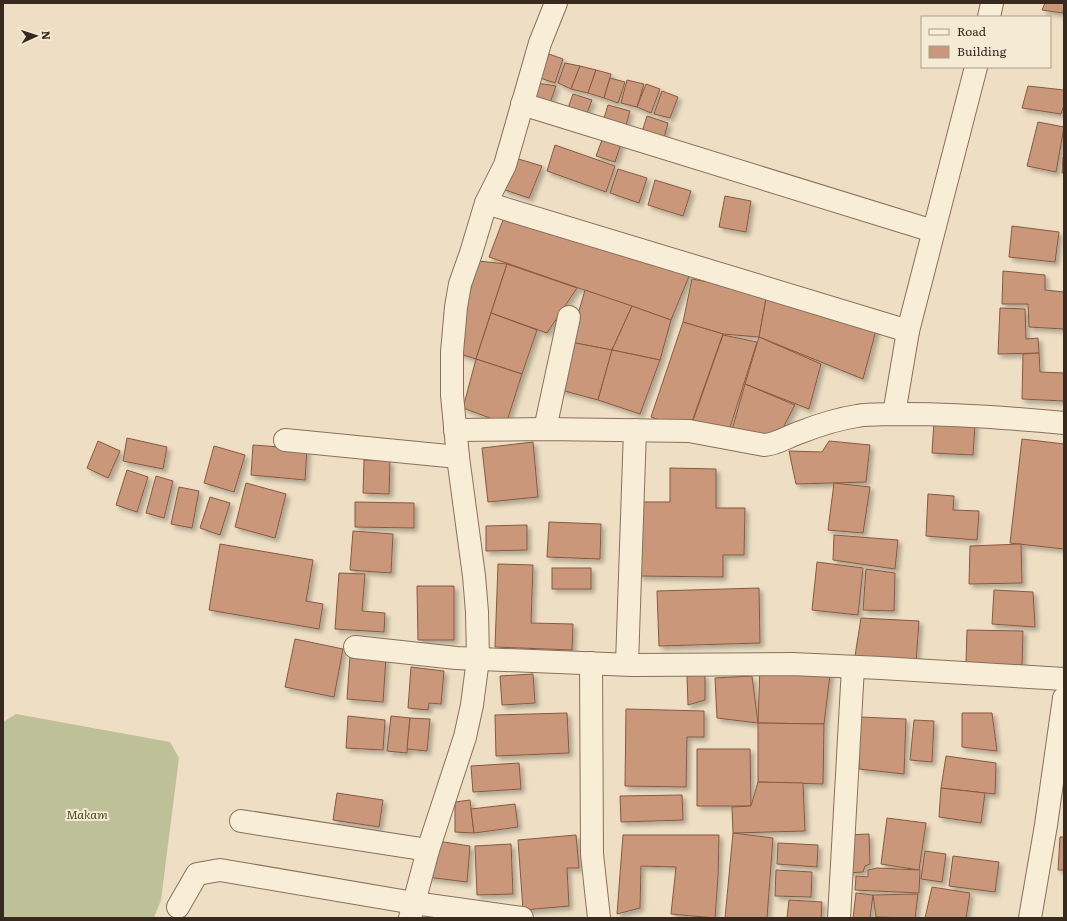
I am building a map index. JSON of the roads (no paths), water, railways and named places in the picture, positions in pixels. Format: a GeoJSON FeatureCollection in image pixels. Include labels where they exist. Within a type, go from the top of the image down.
{"type":"FeatureCollection","features":[{"type":"Feature","properties":{"kind":"street"},"geometry":{"type":"LineString","coordinates":[[412,910],[428,850],[465,737],[472,705],[478,659],[477,612],[474,576],[458,457],[452,395],[452,364],[456,307],[460,284],[486,203],[505,165],[540,43],[556,3]]}},
{"type":"Feature","properties":{"kind":"street"},"geometry":{"type":"LineString","coordinates":[[988,16],[992,3]]}},
{"type":"Feature","properties":{"kind":"street"},"geometry":{"type":"LineString","coordinates":[[894,414],[908,331],[976,68]]}},
{"type":"Feature","properties":{"kind":"street"},"geometry":{"type":"LineString","coordinates":[[522,104],[933,231]]}},
{"type":"Feature","properties":{"kind":"street"},"geometry":{"type":"LineString","coordinates":[[486,203],[908,331]]}},
{"type":"Feature","properties":{"kind":"street"},"geometry":{"type":"LineString","coordinates":[[545,428],[569,317]]}},
{"type":"Feature","properties":{"kind":"street"},"geometry":{"type":"LineString","coordinates":[[455,430],[545,428],[689,431],[764,445],[836,420],[858,416],[886,414],[939,414],[993,416],[1064,423]]}},
{"type":"Feature","properties":{"kind":"street"},"geometry":{"type":"LineString","coordinates":[[627,664],[635,430]]}},
{"type":"Feature","properties":{"kind":"street"},"geometry":{"type":"LineString","coordinates":[[285,440],[458,457]]}},
{"type":"Feature","properties":{"kind":"street"},"geometry":{"type":"LineString","coordinates":[[355,647],[478,659],[627,664],[792,664],[1064,679]]}},
{"type":"Feature","properties":{"kind":"street"},"geometry":{"type":"LineString","coordinates":[[591,663],[592,854],[599,918]]}},
{"type":"Feature","properties":{"kind":"street"},"geometry":{"type":"LineString","coordinates":[[839,918],[853,667]]}},
{"type":"Feature","properties":{"kind":"street"},"geometry":{"type":"LineString","coordinates":[[1030,918],[1046,825],[1064,698]]}},
{"type":"Feature","properties":{"kind":"street"},"geometry":{"type":"LineString","coordinates":[[241,821],[428,850]]}},
{"type":"Feature","properties":{"kind":"street"},"geometry":{"type":"LineString","coordinates":[[178,907],[197,874],[220,870],[412,910],[522,918]]}},
{"type":"Feature","properties":{"kind":"park label","name":"Makam"},"geometry":{"type":"Point","coordinates":[87,814]}}]}
